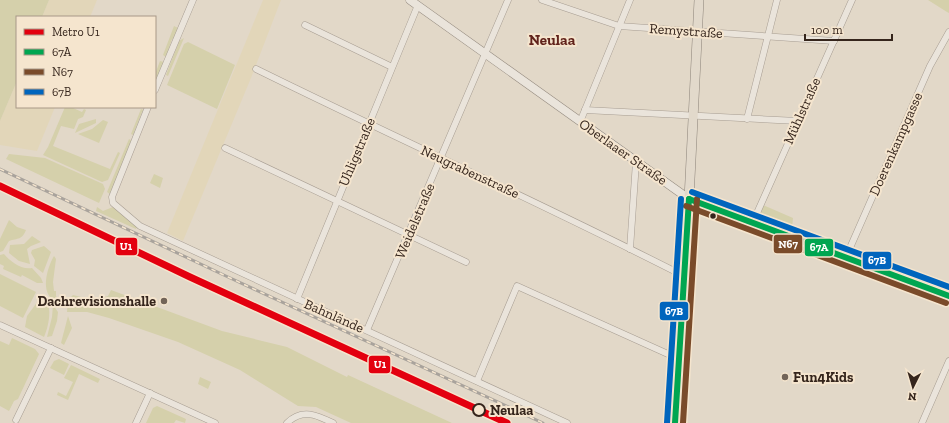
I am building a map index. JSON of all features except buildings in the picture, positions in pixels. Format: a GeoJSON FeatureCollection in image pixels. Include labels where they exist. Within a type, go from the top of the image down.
{"type":"FeatureCollection","features":[{"type":"Feature","properties":{"kind":"main road","name":"Oberlaaer Straße"},"geometry":{"type":"LineString","coordinates":[[410,0],[689,199],[949,296]]}},
{"type":"Feature","properties":{"kind":"main road"},"geometry":{"type":"LineString","coordinates":[[675,423],[689,199],[699,0]]}},
{"type":"Feature","properties":{"kind":"street"},"geometry":{"type":"LineString","coordinates":[[156,88],[193,0]]}},
{"type":"Feature","properties":{"kind":"street","name":"Weidelstraße"},"geometry":{"type":"LineString","coordinates":[[367,330],[486,55],[508,0]]}},
{"type":"Feature","properties":{"kind":"street","name":"Remystraße"},"geometry":{"type":"LineString","coordinates":[[542,0],[619,26],[834,40]]}},
{"type":"Feature","properties":{"kind":"street"},"geometry":{"type":"LineString","coordinates":[[580,122],[630,0]]}},
{"type":"Feature","properties":{"kind":"street"},"geometry":{"type":"LineString","coordinates":[[747,119],[777,0]]}},
{"type":"Feature","properties":{"kind":"street","name":"Mühlstraße"},"geometry":{"type":"LineString","coordinates":[[753,222],[852,0]]}},
{"type":"Feature","properties":{"kind":"street","name":"Uhligstraße"},"geometry":{"type":"LineString","coordinates":[[297,300],[418,6]]}},
{"type":"Feature","properties":{"kind":"street"},"geometry":{"type":"LineString","coordinates":[[305,25],[392,67]]}},
{"type":"Feature","properties":{"kind":"street","name":"Doerenkampgasse"},"geometry":{"type":"LineString","coordinates":[[846,257],[930,66],[949,32]]}},
{"type":"Feature","properties":{"kind":"street","name":"Neugrabenstraße"},"geometry":{"type":"LineString","coordinates":[[256,69],[684,276]]}},
{"type":"Feature","properties":{"kind":"street","name":"Bahnlände"},"geometry":{"type":"LineString","coordinates":[[148,108],[112,197],[113,203],[140,226],[297,300],[367,330],[567,423]]}},
{"type":"Feature","properties":{"kind":"street"},"geometry":{"type":"LineString","coordinates":[[585,110],[798,121]]}},
{"type":"Feature","properties":{"kind":"street"},"geometry":{"type":"LineString","coordinates":[[225,148],[466,262]]}},
{"type":"Feature","properties":{"kind":"street"},"geometry":{"type":"LineString","coordinates":[[630,249],[636,162]]}},
{"type":"Feature","properties":{"kind":"street"},"geometry":{"type":"LineString","coordinates":[[477,381],[517,286],[679,359]]}},
{"type":"Feature","properties":{"kind":"street"},"geometry":{"type":"LineString","coordinates":[[0,325],[215,423]]}},
{"type":"Feature","properties":{"kind":"street"},"geometry":{"type":"LineString","coordinates":[[16,420],[51,348]]}},
{"type":"Feature","properties":{"kind":"street"},"geometry":{"type":"LineString","coordinates":[[922,423],[949,361]]}},
{"type":"Feature","properties":{"kind":"street"},"geometry":{"type":"LineString","coordinates":[[136,423],[150,393]]}},
{"type":"Feature","properties":{"kind":"street"},"geometry":{"type":"LineString","coordinates":[[288,423],[296,416],[307,413],[315,414],[333,423]]}},
{"type":"Feature","properties":{"kind":"shaded area"},"geometry":{"type":"Polygon","coordinates":[[[0,0],[49,0],[42,16],[16,16],[16,83],[0,121],[0,0]]]}},
{"type":"Feature","properties":{"kind":"shaded area"},"geometry":{"type":"Polygon","coordinates":[[[49,0],[97,0],[90,16],[42,16],[49,0]]]}},
{"type":"Feature","properties":{"kind":"shaded area"},"geometry":{"type":"Polygon","coordinates":[[[263,0],[281,0],[251,78],[183,241],[167,233],[263,0]]]}},
{"type":"Feature","properties":{"kind":"shaded area"},"geometry":{"type":"Polygon","coordinates":[[[928,0],[949,0],[949,13],[947,12],[928,0]]]}},
{"type":"Feature","properties":{"kind":"shaded area"},"geometry":{"type":"Polygon","coordinates":[[[174,26],[178,28],[174,39],[172,39],[166,57],[163,55],[174,26]]]}},
{"type":"Feature","properties":{"kind":"shaded area"},"geometry":{"type":"Polygon","coordinates":[[[184,38],[168,76],[166,75],[179,41],[184,38]]]}},
{"type":"Feature","properties":{"kind":"shaded area"},"geometry":{"type":"Polygon","coordinates":[[[188,42],[235,65],[217,109],[167,85],[184,44],[188,42]]]}},
{"type":"Feature","properties":{"kind":"shaded area"},"geometry":{"type":"Polygon","coordinates":[[[160,61],[164,62],[156,82],[156,71],[160,61]]]}},
{"type":"Feature","properties":{"kind":"shaded area"},"geometry":{"type":"Polygon","coordinates":[[[16,83],[16,108],[55,108],[37,151],[0,145],[0,121],[16,83]]]}},
{"type":"Feature","properties":{"kind":"shaded area"},"geometry":{"type":"Polygon","coordinates":[[[65,108],[73,108],[82,112],[84,109],[86,110],[83,117],[78,119],[74,129],[61,126],[53,146],[110,169],[118,152],[120,153],[108,180],[102,182],[43,155],[48,147],[65,108]]]}},
{"type":"Feature","properties":{"kind":"shaded area"},"geometry":{"type":"Polygon","coordinates":[[[141,109],[144,110],[133,135],[131,134],[141,109]]]}},
{"type":"Feature","properties":{"kind":"shaded area"},"geometry":{"type":"Polygon","coordinates":[[[96,119],[96,123],[75,133],[79,124],[96,119]]]}},
{"type":"Feature","properties":{"kind":"shaded area"},"geometry":{"type":"Polygon","coordinates":[[[103,120],[108,122],[99,143],[78,134],[92,129],[103,120]]]}},
{"type":"Feature","properties":{"kind":"shaded area"},"geometry":{"type":"Polygon","coordinates":[[[129,139],[132,141],[110,194],[107,192],[129,139]]]}},
{"type":"Feature","properties":{"kind":"shaded area"},"geometry":{"type":"Polygon","coordinates":[[[9,154],[45,158],[103,184],[105,189],[99,203],[6,159],[9,154]]]}},
{"type":"Feature","properties":{"kind":"shaded area"},"geometry":{"type":"Polygon","coordinates":[[[154,174],[163,178],[160,188],[150,183],[154,174]]]}},
{"type":"Feature","properties":{"kind":"shaded area"},"geometry":{"type":"Polygon","coordinates":[[[763,205],[793,218],[792,229],[760,217],[763,205]]]}},
{"type":"Feature","properties":{"kind":"shaded area"},"geometry":{"type":"Polygon","coordinates":[[[97,207],[103,211],[113,207],[137,227],[136,229],[96,211],[97,207]]]}},
{"type":"Feature","properties":{"kind":"shaded area"},"geometry":{"type":"Polygon","coordinates":[[[9,220],[17,227],[26,230],[21,237],[9,241],[3,251],[0,252],[0,239],[9,220]]]}},
{"type":"Feature","properties":{"kind":"shaded area"},"geometry":{"type":"Polygon","coordinates":[[[32,236],[41,242],[27,249],[30,264],[19,261],[9,253],[10,245],[24,244],[32,236]]]}},
{"type":"Feature","properties":{"kind":"shaded area"},"geometry":{"type":"Polygon","coordinates":[[[44,246],[51,252],[43,273],[34,266],[35,260],[31,253],[32,250],[44,246]]]}},
{"type":"Feature","properties":{"kind":"shaded area"},"geometry":{"type":"Polygon","coordinates":[[[4,254],[13,262],[24,268],[32,268],[41,278],[43,283],[37,283],[22,275],[21,277],[3,269],[4,266],[0,264],[0,255],[4,254]]]}},
{"type":"Feature","properties":{"kind":"shaded area"},"geometry":{"type":"Polygon","coordinates":[[[54,256],[56,259],[53,282],[54,291],[56,291],[56,296],[59,300],[59,308],[46,289],[46,277],[54,256]]]}},
{"type":"Feature","properties":{"kind":"shaded area"},"geometry":{"type":"Polygon","coordinates":[[[0,274],[36,292],[23,318],[0,306],[0,274]]]}},
{"type":"Feature","properties":{"kind":"shaded area"},"geometry":{"type":"Polygon","coordinates":[[[111,290],[222,331],[287,347],[347,377],[348,375],[452,423],[351,423],[316,407],[298,406],[240,370],[178,342],[87,312],[67,312],[68,300],[73,295],[93,300],[108,296],[111,290]]]}},
{"type":"Feature","properties":{"kind":"shaded area"},"geometry":{"type":"Polygon","coordinates":[[[41,297],[46,298],[49,307],[48,322],[44,337],[25,327],[27,316],[41,297]]]}},
{"type":"Feature","properties":{"kind":"shaded area"},"geometry":{"type":"Polygon","coordinates":[[[53,305],[58,312],[57,321],[52,336],[47,337],[52,317],[53,305]]]}},
{"type":"Feature","properties":{"kind":"shaded area"},"geometry":{"type":"Polygon","coordinates":[[[68,316],[72,328],[64,345],[61,343],[68,316]]]}},
{"type":"Feature","properties":{"kind":"shaded area"},"geometry":{"type":"Polygon","coordinates":[[[12,338],[35,349],[39,354],[18,399],[14,401],[9,411],[0,406],[0,341],[9,345],[12,338]]]}},
{"type":"Feature","properties":{"kind":"shaded area"},"geometry":{"type":"Polygon","coordinates":[[[59,359],[69,364],[64,375],[50,368],[54,361],[59,359]]]}},
{"type":"Feature","properties":{"kind":"shaded area"},"geometry":{"type":"Polygon","coordinates":[[[71,365],[100,379],[98,383],[79,374],[68,400],[57,395],[58,392],[66,396],[73,382],[64,378],[71,365]]]}},
{"type":"Feature","properties":{"kind":"shaded area"},"geometry":{"type":"Polygon","coordinates":[[[200,377],[211,382],[208,389],[198,384],[200,377]]]}},
{"type":"Feature","properties":{"kind":"shaded area"},"geometry":{"type":"Polygon","coordinates":[[[157,406],[186,419],[185,423],[176,420],[174,423],[146,423],[153,408],[157,406]]]}},
{"type":"Feature","properties":{"kind":"railway"},"geometry":{"type":"LineString","coordinates":[[0,169],[228,277],[543,423]]}},
{"type":"Feature","properties":{"kind":"metro line","name":"U1"},"geometry":{"type":"LineString","coordinates":[[0,186],[190,277],[507,423]]}},
{"type":"Feature","properties":{"kind":"transit line","name":"67B"},"geometry":{"type":"LineString","coordinates":[[692,192],[949,287]]}},
{"type":"Feature","properties":{"kind":"transit line","name":"67B"},"geometry":{"type":"LineString","coordinates":[[667,423],[681,199]]}},
{"type":"Feature","properties":{"kind":"transit line","name":"67A"},"geometry":{"type":"LineString","coordinates":[[689,199],[949,296]]}},
{"type":"Feature","properties":{"kind":"transit line","name":"67A"},"geometry":{"type":"LineString","coordinates":[[675,423],[689,199]]}},
{"type":"Feature","properties":{"kind":"transit line","name":"N67"},"geometry":{"type":"LineString","coordinates":[[683,423],[697,199]]}},
{"type":"Feature","properties":{"kind":"transit line","name":"N67"},"geometry":{"type":"LineString","coordinates":[[686,206],[946,303]]}},
{"type":"Feature","properties":{"kind":"place","name":"Dachrevisionshalle"},"geometry":{"type":"Point","coordinates":[164,301]}},
{"type":"Feature","properties":{"kind":"place","name":"Fun4Kids"},"geometry":{"type":"Point","coordinates":[785,377]}},
{"type":"Feature","properties":{"kind":"place","name":"Neulaa"},"geometry":{"type":"Point","coordinates":[479,410]}},
{"type":"Feature","properties":{"kind":"district","name":"Neulaa"},"geometry":{"type":"Point","coordinates":[552,40]}}]}
